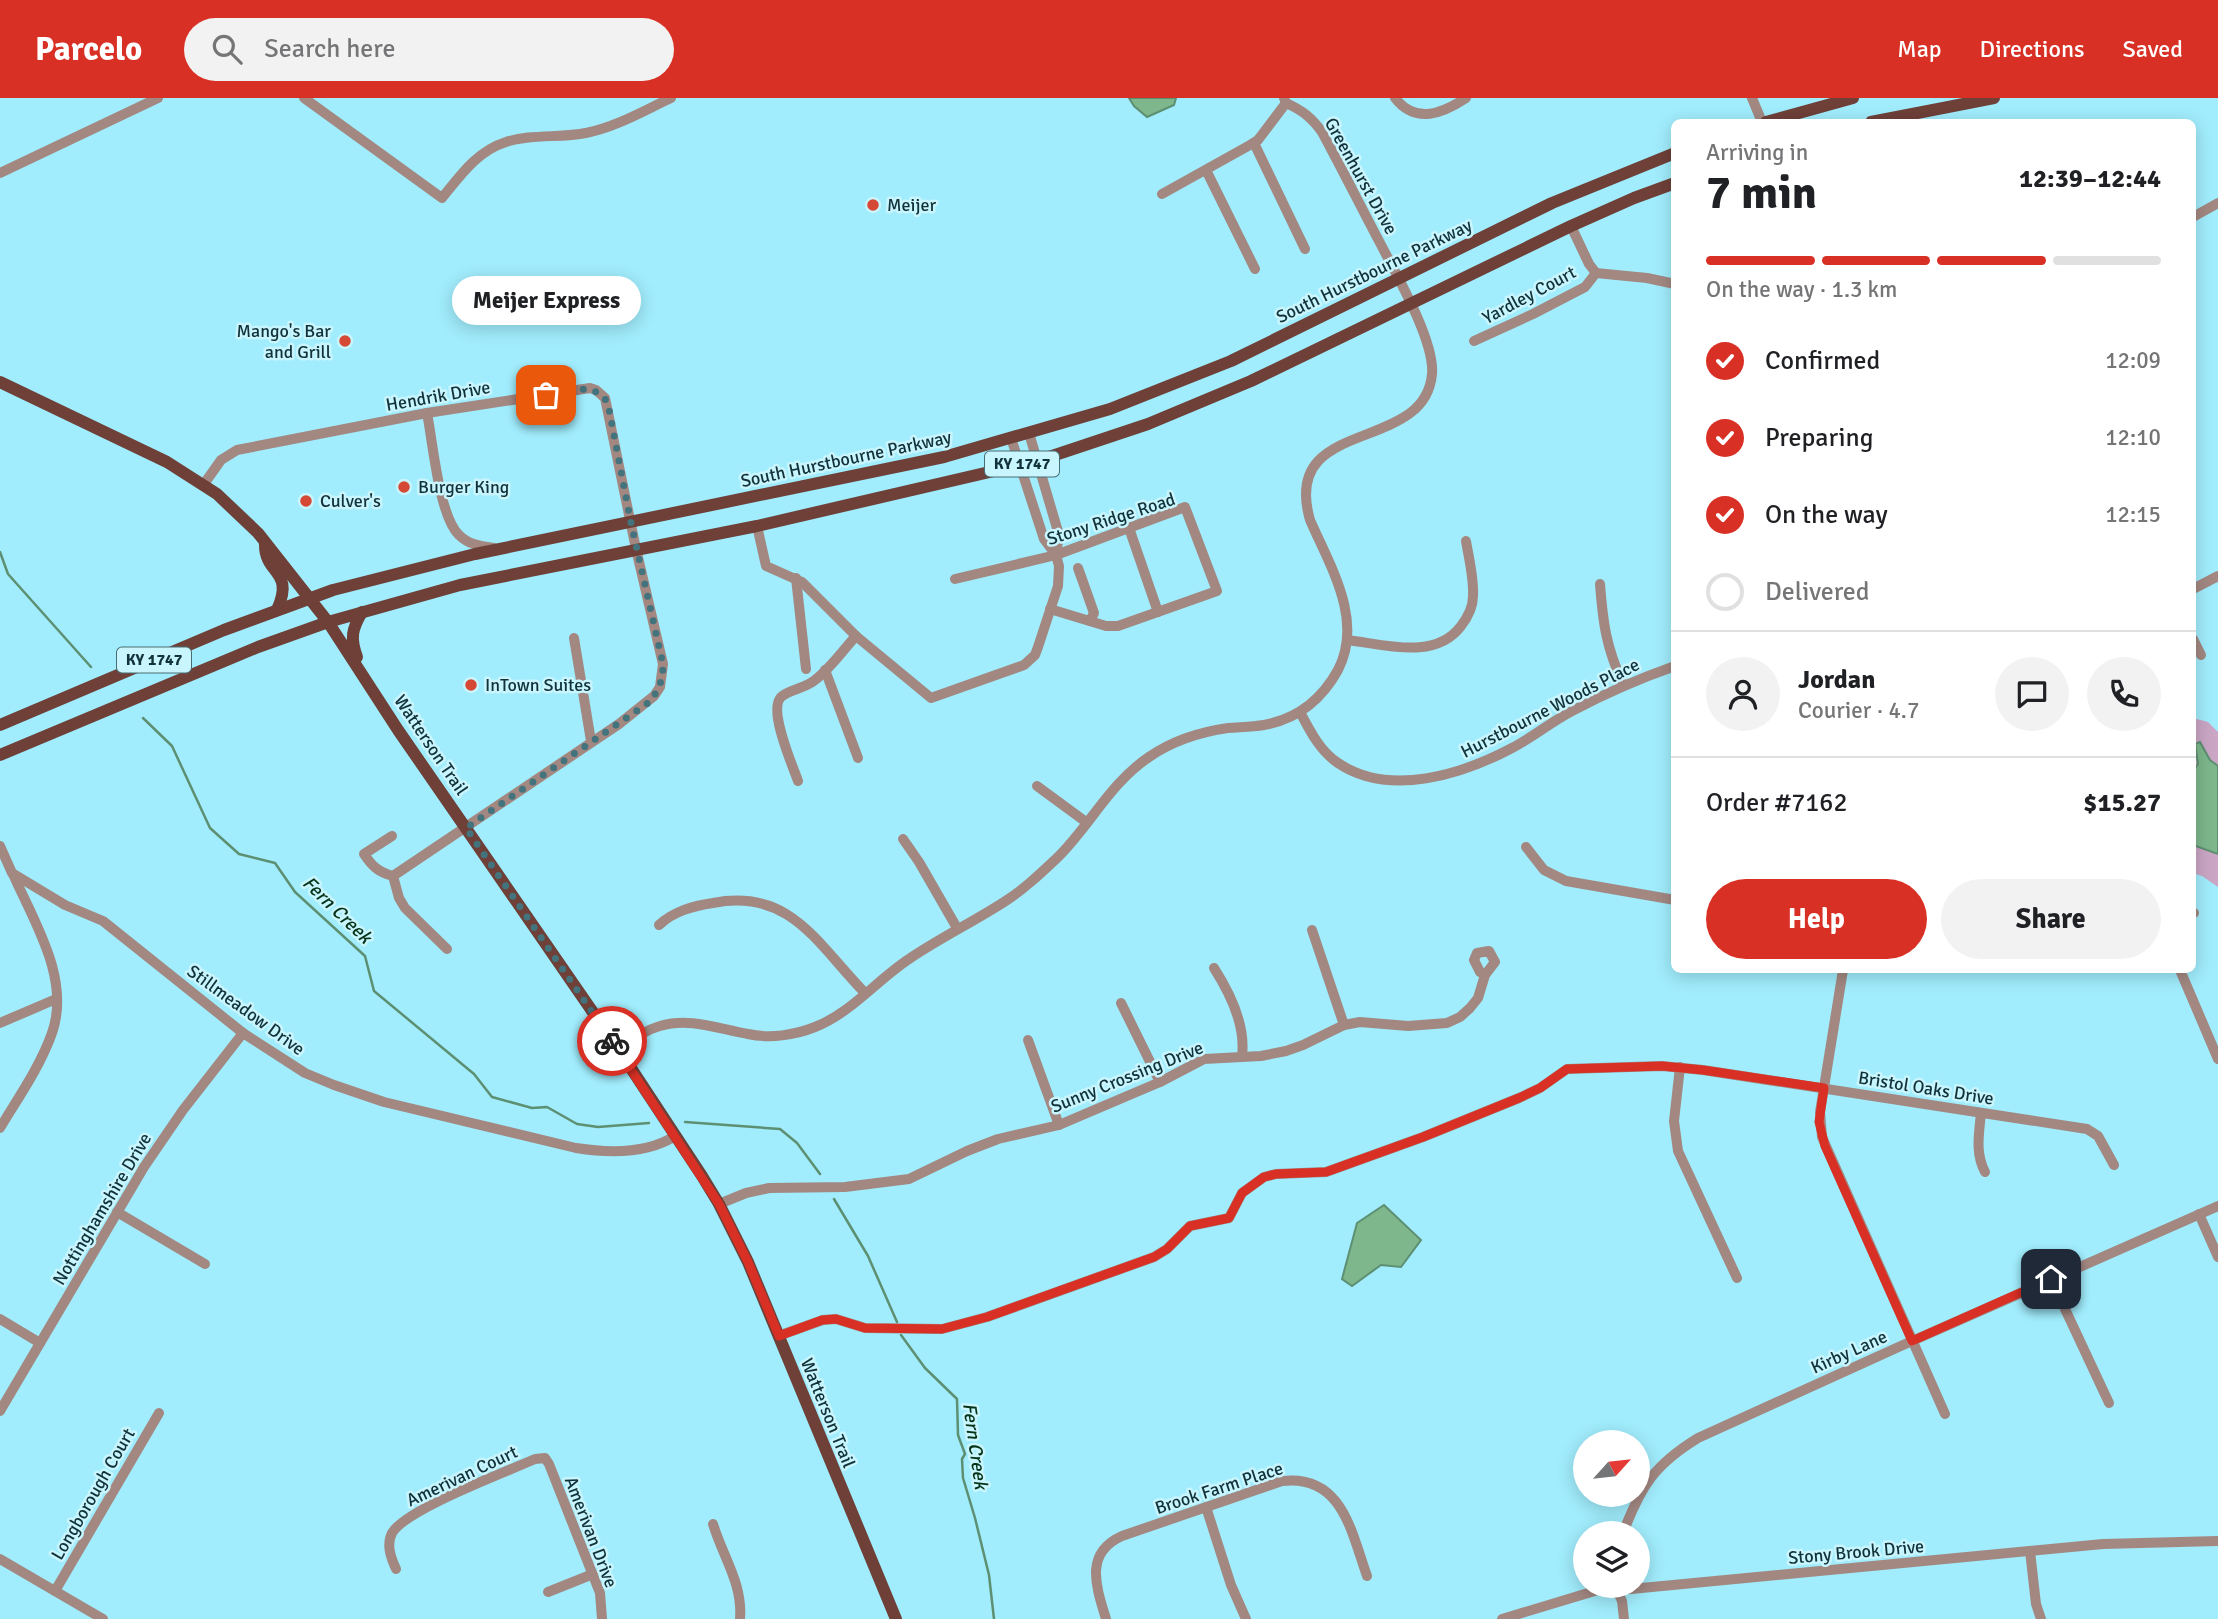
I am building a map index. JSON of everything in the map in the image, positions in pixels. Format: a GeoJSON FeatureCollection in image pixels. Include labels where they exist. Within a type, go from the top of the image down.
{"type":"FeatureCollection","features":[{"type":"Feature","properties":{"kind":"main road"},"geometry":{"type":"LineString","coordinates":[[1775,119],[1853,98]]}},
{"type":"Feature","properties":{"kind":"main road"},"geometry":{"type":"LineString","coordinates":[[1886,119],[1994,98]]}},
{"type":"Feature","properties":{"kind":"main road","name":"South Hurstbourne Parkway"},"geometry":{"type":"LineString","coordinates":[[0,725],[224,630],[333,590],[502,549],[944,457],[1110,409],[1231,361],[1552,203],[1671,155]]}},
{"type":"Feature","properties":{"kind":"main road","name":"KY 1747"},"geometry":{"type":"LineString","coordinates":[[0,755],[258,647],[362,612],[460,585],[757,526],[1037,461],[1148,424],[1251,381],[1572,226],[1671,184]]}},
{"type":"Feature","properties":{"kind":"main road","name":"Watterson Trail"},"geometry":{"type":"LineString","coordinates":[[0,382],[150,453],[204,484],[234,509],[265,541],[328,622],[398,730],[619,1050],[719,1204],[748,1262],[896,1619]]}},
{"type":"Feature","properties":{"kind":"main road"},"geometry":{"type":"LineString","coordinates":[[265,541],[265,554],[284,586],[283,598],[277,610]]}},
{"type":"Feature","properties":{"kind":"main road"},"geometry":{"type":"LineString","coordinates":[[362,612],[352,631],[352,639],[365,677]]}},
{"type":"Feature","properties":{"kind":"street"},"geometry":{"type":"LineString","coordinates":[[0,173],[158,98]]}},
{"type":"Feature","properties":{"kind":"street"},"geometry":{"type":"LineString","coordinates":[[304,98],[442,198],[466,167],[487,150],[507,141],[585,133],[613,125],[671,98]]}},
{"type":"Feature","properties":{"kind":"street"},"geometry":{"type":"LineString","coordinates":[[1395,98],[1406,109],[1428,114],[1442,112],[1466,98]]}},
{"type":"Feature","properties":{"kind":"street"},"geometry":{"type":"LineString","coordinates":[[1752,98],[1762,119]]}},
{"type":"Feature","properties":{"kind":"street"},"geometry":{"type":"LineString","coordinates":[[1162,194],[1254,143],[1285,101]]}},
{"type":"Feature","properties":{"kind":"street","name":"Greenhurst Drive"},"geometry":{"type":"LineString","coordinates":[[1285,101],[1301,109],[1315,121],[1322,132],[1398,279],[1430,349],[1432,374],[1428,390],[1417,406],[1388,427],[1330,450],[1313,467],[1307,483],[1306,500],[1310,520],[1344,601],[1347,640]]}},
{"type":"Feature","properties":{"kind":"street"},"geometry":{"type":"LineString","coordinates":[[1254,143],[1305,249]]}},
{"type":"Feature","properties":{"kind":"street"},"geometry":{"type":"LineString","coordinates":[[1206,170],[1255,269]]}},
{"type":"Feature","properties":{"kind":"street"},"geometry":{"type":"LineString","coordinates":[[2196,215],[2218,203]]}},
{"type":"Feature","properties":{"kind":"street","name":"Yardley Court"},"geometry":{"type":"LineString","coordinates":[[1572,226],[1588,264],[1596,273],[1647,278],[1671,284]]}},
{"type":"Feature","properties":{"kind":"street","name":"Yardley Court"},"geometry":{"type":"LineString","coordinates":[[1474,341],[1586,287],[1596,273]]}},
{"type":"Feature","properties":{"kind":"street","name":"Hendrik Drive"},"geometry":{"type":"LineString","coordinates":[[204,484],[221,460],[237,450],[427,413],[590,388],[596,390],[608,404],[631,523]]}},
{"type":"Feature","properties":{"kind":"street"},"geometry":{"type":"LineString","coordinates":[[427,413],[443,506],[449,523],[460,536],[475,546],[502,549]]}},
{"type":"Feature","properties":{"kind":"street"},"geometry":{"type":"LineString","coordinates":[[1029,433],[1059,535],[1056,555]]}},
{"type":"Feature","properties":{"kind":"street"},"geometry":{"type":"LineString","coordinates":[[757,526],[766,566],[802,582],[856,636],[931,698],[1030,661],[1038,647],[1058,586],[1059,566],[1056,555],[1044,539],[1011,438]]}},
{"type":"Feature","properties":{"kind":"street","name":"Stony Ridge Road"},"geometry":{"type":"LineString","coordinates":[[955,579],[1056,555],[1185,507],[1217,591],[1118,625],[1106,626],[1050,609]]}},
{"type":"Feature","properties":{"kind":"street"},"geometry":{"type":"LineString","coordinates":[[392,836],[364,853],[381,873],[393,876],[648,703],[660,687],[663,664],[631,523]]}},
{"type":"Feature","properties":{"kind":"street"},"geometry":{"type":"LineString","coordinates":[[1129,528],[1158,611]]}},
{"type":"Feature","properties":{"kind":"street"},"geometry":{"type":"LineString","coordinates":[[619,1050],[647,1031],[672,1023],[695,1023],[751,1035],[791,1034],[822,1024],[841,1013],[907,960],[1026,886],[1060,856],[1122,779],[1158,751],[1200,734],[1226,728],[1264,725],[1300,712],[1328,686],[1338,668],[1347,640],[1427,647],[1442,643],[1455,634],[1466,620],[1472,604],[1473,585],[1466,541]]}},
{"type":"Feature","properties":{"kind":"street"},"geometry":{"type":"LineString","coordinates":[[1078,568],[1094,613],[1090,621]]}},
{"type":"Feature","properties":{"kind":"street"},"geometry":{"type":"LineString","coordinates":[[2196,587],[2218,576]]}},
{"type":"Feature","properties":{"kind":"street"},"geometry":{"type":"LineString","coordinates":[[796,578],[806,668]]}},
{"type":"Feature","properties":{"kind":"street"},"geometry":{"type":"LineString","coordinates":[[1600,583],[1605,638],[1623,684]]}},
{"type":"Feature","properties":{"kind":"street"},"geometry":{"type":"LineString","coordinates":[[798,781],[777,717],[777,704],[782,696],[808,686],[856,636]]}},
{"type":"Feature","properties":{"kind":"street"},"geometry":{"type":"LineString","coordinates":[[574,638],[591,741]]}},
{"type":"Feature","properties":{"kind":"street"},"geometry":{"type":"LineString","coordinates":[[2196,645],[2201,655]]}},
{"type":"Feature","properties":{"kind":"street","name":"Hurstbourne Woods Place"},"geometry":{"type":"LineString","coordinates":[[1300,712],[1317,742],[1338,762],[1349,768],[1390,779],[1425,778],[1458,771],[1501,754],[1569,712],[1623,684],[1671,667]]}},
{"type":"Feature","properties":{"kind":"street"},"geometry":{"type":"LineString","coordinates":[[825,670],[858,758]]}},
{"type":"Feature","properties":{"kind":"street"},"geometry":{"type":"LineString","coordinates":[[1037,786],[1086,822]]}},
{"type":"Feature","properties":{"kind":"street"},"geometry":{"type":"LineString","coordinates":[[903,839],[957,928]]}},
{"type":"Feature","properties":{"kind":"street"},"geometry":{"type":"LineString","coordinates":[[0,846],[49,958],[57,999],[55,1023],[48,1043],[0,1128]]}},
{"type":"Feature","properties":{"kind":"street"},"geometry":{"type":"LineString","coordinates":[[1526,847],[1544,870],[1566,881],[1671,899]]}},
{"type":"Feature","properties":{"kind":"street","name":"Stillmeadow Drive"},"geometry":{"type":"LineString","coordinates":[[12,873],[65,905],[103,921],[243,1033],[297,1068],[334,1085],[437,1116],[595,1151],[618,1151],[658,1145],[675,1136]]}},
{"type":"Feature","properties":{"kind":"street"},"geometry":{"type":"LineString","coordinates":[[393,876],[399,898],[405,908],[447,948]]}},
{"type":"Feature","properties":{"kind":"street"},"geometry":{"type":"LineString","coordinates":[[659,925],[674,914],[689,908],[722,901],[752,900],[773,906],[807,929],[864,993]]}},
{"type":"Feature","properties":{"kind":"street"},"geometry":{"type":"LineString","coordinates":[[1312,930],[1344,1025]]}},
{"type":"Feature","properties":{"kind":"street"},"geometry":{"type":"LineString","coordinates":[[1214,968],[1233,1001],[1239,1022],[1242,1056]]}},
{"type":"Feature","properties":{"kind":"street"},"geometry":{"type":"LineString","coordinates":[[1843,973],[1819,1122],[1825,1146],[1945,1415]]}},
{"type":"Feature","properties":{"kind":"street"},"geometry":{"type":"LineString","coordinates":[[2181,973],[2218,1059]]}},
{"type":"Feature","properties":{"kind":"street","name":"Sunny Crossing Drive"},"geometry":{"type":"LineString","coordinates":[[719,1204],[746,1193],[769,1188],[845,1187],[909,1179],[998,1139],[1059,1125],[1160,1082],[1204,1059],[1261,1056],[1286,1051],[1344,1025],[1374,1022],[1425,1026],[1447,1023],[1460,1017],[1478,998],[1485,975]]}},
{"type":"Feature","properties":{"kind":"street"},"geometry":{"type":"LineString","coordinates":[[0,1023],[57,999]]}},
{"type":"Feature","properties":{"kind":"street"},"geometry":{"type":"LineString","coordinates":[[1121,1003],[1160,1082]]}},
{"type":"Feature","properties":{"kind":"street","name":"Nottinghamshire Drive"},"geometry":{"type":"LineString","coordinates":[[0,1411],[144,1167],[183,1110],[243,1033]]}},
{"type":"Feature","properties":{"kind":"street"},"geometry":{"type":"LineString","coordinates":[[1028,1040],[1059,1125]]}},
{"type":"Feature","properties":{"kind":"street"},"geometry":{"type":"LineString","coordinates":[[1680,1067],[1674,1121],[1678,1151],[1737,1278]]}},
{"type":"Feature","properties":{"kind":"street","name":"Bristol Oaks Drive"},"geometry":{"type":"LineString","coordinates":[[779,1336],[822,1320],[836,1319],[865,1328],[942,1329],[977,1320],[1154,1257],[1167,1249],[1190,1226],[1229,1218],[1242,1193],[1264,1177],[1326,1172],[1519,1098],[1540,1088],[1567,1069],[1680,1067],[2087,1129],[2098,1136],[2114,1165]]}},
{"type":"Feature","properties":{"kind":"street"},"geometry":{"type":"LineString","coordinates":[[1981,1113],[1978,1155],[1984,1172]]}},
{"type":"Feature","properties":{"kind":"street","name":"Kirby Lane"},"geometry":{"type":"LineString","coordinates":[[1628,1521],[1650,1477],[1688,1444],[1912,1341],[2218,1206]]}},
{"type":"Feature","properties":{"kind":"street"},"geometry":{"type":"LineString","coordinates":[[117,1212],[205,1264]]}},
{"type":"Feature","properties":{"kind":"street"},"geometry":{"type":"LineString","coordinates":[[2199,1214],[2218,1257]]}},
{"type":"Feature","properties":{"kind":"street"},"geometry":{"type":"LineString","coordinates":[[2051,1279],[2109,1403]]}},
{"type":"Feature","properties":{"kind":"street"},"geometry":{"type":"LineString","coordinates":[[0,1319],[40,1343]]}},
{"type":"Feature","properties":{"kind":"street","name":"Longborough Court"},"geometry":{"type":"LineString","coordinates":[[55,1591],[159,1413]]}},
{"type":"Feature","properties":{"kind":"street","name":"Amerivan Court"},"geometry":{"type":"LineString","coordinates":[[396,1569],[389,1541],[402,1522],[418,1512],[535,1459],[545,1458]]}},
{"type":"Feature","properties":{"kind":"street","name":"Amerivan Drive"},"geometry":{"type":"LineString","coordinates":[[545,1458],[600,1593],[602,1619]]}},
{"type":"Feature","properties":{"kind":"street","name":"Brook Farm Place"},"geometry":{"type":"LineString","coordinates":[[1106,1619],[1096,1571],[1100,1552],[1106,1545],[1122,1536],[1282,1481],[1307,1481],[1323,1487],[1347,1519],[1367,1576]]}},
{"type":"Feature","properties":{"kind":"street"},"geometry":{"type":"LineString","coordinates":[[1206,1507],[1231,1585],[1247,1619]]}},
{"type":"Feature","properties":{"kind":"street"},"geometry":{"type":"LineString","coordinates":[[713,1524],[738,1587],[740,1619]]}},
{"type":"Feature","properties":{"kind":"street","name":"Stony Brook Drive"},"geometry":{"type":"LineString","coordinates":[[1650,1588],[2103,1544],[2218,1541]]}},
{"type":"Feature","properties":{"kind":"street"},"geometry":{"type":"LineString","coordinates":[[2030,1551],[2036,1604],[2041,1619]]}},
{"type":"Feature","properties":{"kind":"street"},"geometry":{"type":"LineString","coordinates":[[0,1559],[103,1619]]}},
{"type":"Feature","properties":{"kind":"street"},"geometry":{"type":"LineString","coordinates":[[548,1592],[593,1574]]}},
{"type":"Feature","properties":{"kind":"street","name":"Stony Brook Drive"},"geometry":{"type":"LineString","coordinates":[[1502,1619],[1573,1598]]}},
{"type":"Feature","properties":{"kind":"street"},"geometry":{"type":"LineString","coordinates":[[1621,1598],[1624,1619]]}},
{"type":"Feature","properties":{"kind":"shaded area"},"geometry":{"type":"Polygon","coordinates":[[[1129,98],[1176,98],[1174,105],[1147,117],[1129,98]]]}},
{"type":"Feature","properties":{"kind":"shaded area"},"geometry":{"type":"Polygon","coordinates":[[[2196,719],[2208,722],[2218,732],[2218,887],[2196,874],[2196,719]]]}},
{"type":"Feature","properties":{"kind":"shaded area"},"geometry":{"type":"Polygon","coordinates":[[[2200,742],[2210,760],[2218,766],[2218,854],[2196,846],[2196,744],[2200,742]]]}},
{"type":"Feature","properties":{"kind":"shaded area"},"geometry":{"type":"Polygon","coordinates":[[[1384,1205],[1421,1240],[1401,1267],[1381,1265],[1352,1286],[1342,1279],[1357,1223],[1384,1205]]]}},
{"type":"Feature","properties":{"kind":"waterway","name":"Fern Creek"},"geometry":{"type":"LineString","coordinates":[[0,552],[8,574],[91,667]]}},
{"type":"Feature","properties":{"kind":"waterway","name":"Fern Creek"},"geometry":{"type":"LineString","coordinates":[[143,718],[172,746],[210,828],[239,854],[275,863],[295,892],[365,956],[374,991],[474,1074],[492,1097],[532,1108],[547,1107],[577,1124],[598,1127],[649,1123]]}},
{"type":"Feature","properties":{"kind":"waterway","name":"Fern Creek"},"geometry":{"type":"LineString","coordinates":[[685,1122],[780,1129],[797,1143],[820,1174]]}},
{"type":"Feature","properties":{"kind":"waterway","name":"Fern Creek"},"geometry":{"type":"LineString","coordinates":[[834,1199],[868,1256],[897,1322]]}},
{"type":"Feature","properties":{"kind":"waterway","name":"Fern Creek"},"geometry":{"type":"LineString","coordinates":[[901,1335],[925,1368],[957,1399],[958,1435],[965,1454],[962,1459],[963,1478],[989,1575],[994,1619]]}},
{"type":"Feature","properties":{"kind":"way so far"},"geometry":{"type":"LineString","coordinates":[[546,395],[590,388],[601,394],[608,404],[631,523],[663,664],[663,676],[660,687],[648,703],[466,828],[612,1041]]}},
{"type":"Feature","properties":{"kind":"place","name":"Meijer"},"geometry":{"type":"Point","coordinates":[873,205]}},
{"type":"Feature","properties":{"kind":"place","name":"Mango's Bar and Grill"},"geometry":{"type":"Point","coordinates":[345,341]}},
{"type":"Feature","properties":{"kind":"place","name":"Meijer Express"},"geometry":{"type":"Point","coordinates":[546,395]}},
{"type":"Feature","properties":{"kind":"place","name":"Burger King"},"geometry":{"type":"Point","coordinates":[404,487]}},
{"type":"Feature","properties":{"kind":"place","name":"Culver's"},"geometry":{"type":"Point","coordinates":[306,501]}},
{"type":"Feature","properties":{"kind":"place","name":"InTown Suites"},"geometry":{"type":"Point","coordinates":[471,685]}},
{"type":"Feature","properties":{"kind":"route"},"geometry":{"type":"LineString","coordinates":[[612,1041],[719,1204],[748,1262],[779,1336],[822,1320],[836,1319],[865,1328],[942,1329],[987,1317],[1154,1257],[1167,1249],[1190,1226],[1229,1218],[1242,1193],[1264,1177],[1326,1172],[1519,1098],[1540,1088],[1567,1069],[1662,1066],[1824,1088],[1819,1122],[1825,1146],[1912,1341],[2051,1279]]}}]}
